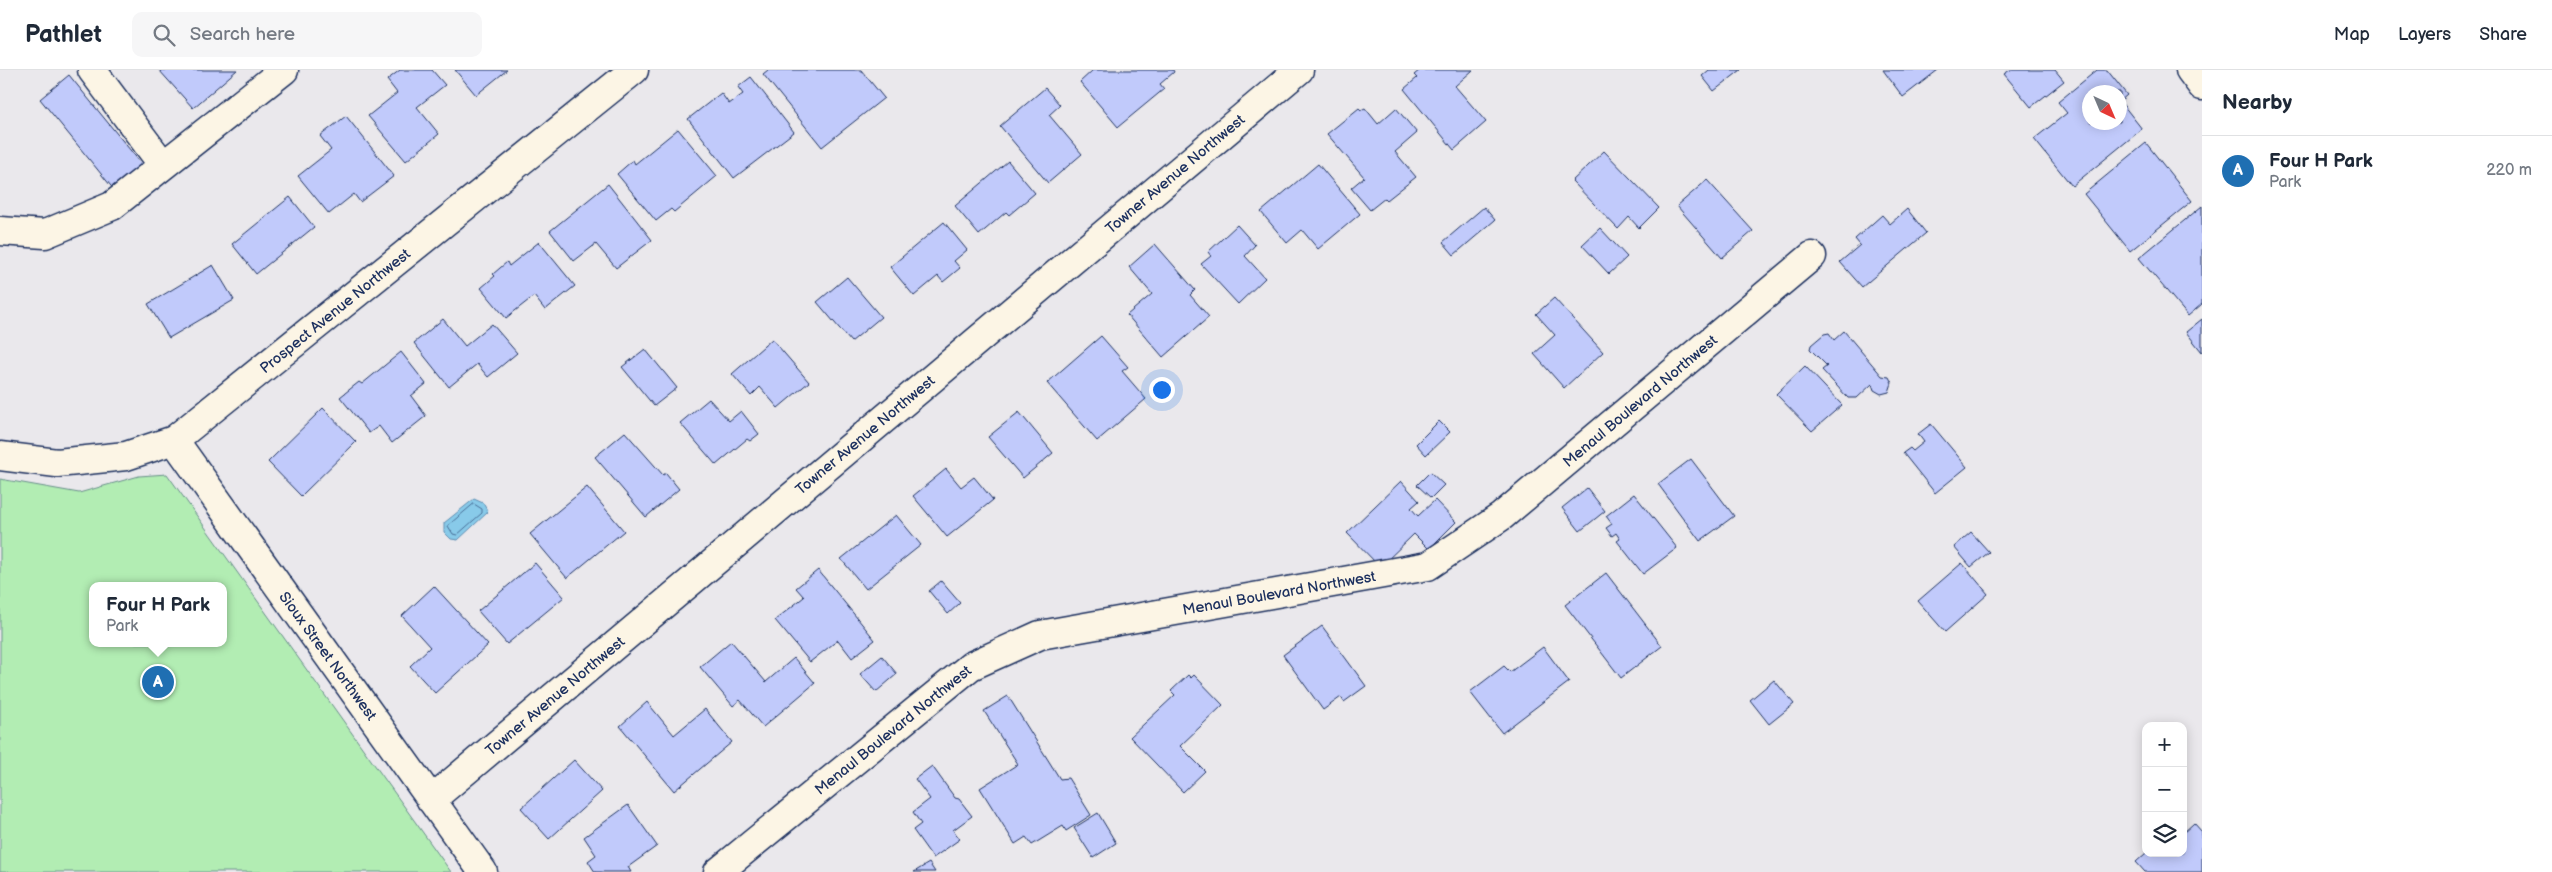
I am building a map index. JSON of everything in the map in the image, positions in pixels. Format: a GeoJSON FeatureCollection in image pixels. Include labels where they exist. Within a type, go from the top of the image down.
{"type":"FeatureCollection","features":[{"type":"Feature","properties":{"kind":"street"},"geometry":{"type":"LineString","coordinates":[[92,70],[163,165]]}},
{"type":"Feature","properties":{"kind":"street"},"geometry":{"type":"LineString","coordinates":[[0,231],[45,234],[76,223],[112,206],[284,70]]}},
{"type":"Feature","properties":{"kind":"street","name":"Prospect Avenue Northwest"},"geometry":{"type":"LineString","coordinates":[[0,456],[58,463],[126,456],[174,440],[634,70]]}},
{"type":"Feature","properties":{"kind":"street","name":"Towner Avenue Northwest"},"geometry":{"type":"LineString","coordinates":[[431,800],[1299,70]]}},
{"type":"Feature","properties":{"kind":"street"},"geometry":{"type":"LineString","coordinates":[[2190,70],[2202,86]]}},
{"type":"Feature","properties":{"kind":"street","name":"Menaul Boulevard Northwest"},"geometry":{"type":"LineString","coordinates":[[718,872],[971,666],[1040,635],[1428,566],[1502,516],[1812,256]]}},
{"type":"Feature","properties":{"kind":"street","name":"Sioux Street Northwest"},"geometry":{"type":"LineString","coordinates":[[174,440],[483,872]]}},
{"type":"Feature","properties":{"kind":"green space"},"geometry":{"type":"Polygon","coordinates":[[[167,474],[451,872],[0,872],[0,479],[79,493],[139,476],[167,474]]]}},
{"type":"Feature","properties":{"kind":"water"},"geometry":{"type":"Polygon","coordinates":[[[474,499],[483,503],[488,512],[458,540],[451,539],[444,532],[444,523],[474,499]]]}},
{"type":"Feature","properties":{"kind":"building"},"geometry":{"type":"Polygon","coordinates":[[[159,70],[237,70],[193,108],[159,70]]]}},
{"type":"Feature","properties":{"kind":"building"},"geometry":{"type":"Polygon","coordinates":[[[400,70],[432,70],[445,85],[417,107],[439,134],[406,161],[368,116],[397,93],[387,80],[400,70]]]}},
{"type":"Feature","properties":{"kind":"building"},"geometry":{"type":"Polygon","coordinates":[[[455,70],[507,70],[476,95],[455,70]]]}},
{"type":"Feature","properties":{"kind":"building"},"geometry":{"type":"Polygon","coordinates":[[[768,70],[861,70],[884,98],[822,147],[763,74],[768,70]]]}},
{"type":"Feature","properties":{"kind":"building"},"geometry":{"type":"Polygon","coordinates":[[[1093,70],[1173,70],[1174,72],[1160,84],[1164,89],[1118,127],[1080,82],[1093,70]]]}},
{"type":"Feature","properties":{"kind":"building"},"geometry":{"type":"Polygon","coordinates":[[[1420,70],[1473,70],[1455,86],[1486,122],[1454,150],[1404,89],[1417,78],[1414,75],[1420,70]]]}},
{"type":"Feature","properties":{"kind":"building"},"geometry":{"type":"Polygon","coordinates":[[[1709,70],[1741,70],[1714,91],[1702,76],[1709,70]]]}},
{"type":"Feature","properties":{"kind":"building"},"geometry":{"type":"Polygon","coordinates":[[[1883,70],[1938,70],[1903,97],[1883,70]]]}},
{"type":"Feature","properties":{"kind":"building"},"geometry":{"type":"Polygon","coordinates":[[[2010,70],[2055,70],[2064,81],[2031,107],[2004,74],[2010,70]]]}},
{"type":"Feature","properties":{"kind":"building"},"geometry":{"type":"Polygon","coordinates":[[[2097,70],[2107,70],[2119,85],[2082,85],[2082,130],[2127,130],[2127,110],[2142,129],[2072,186],[2034,139],[2067,113],[2058,102],[2097,70]]]}},
{"type":"Feature","properties":{"kind":"building"},"geometry":{"type":"Polygon","coordinates":[[[69,75],[144,167],[115,191],[40,99],[69,75]]]}},
{"type":"Feature","properties":{"kind":"building"},"geometry":{"type":"Polygon","coordinates":[[[751,77],[794,132],[734,178],[688,119],[721,93],[729,104],[743,94],[738,87],[751,77]]]}},
{"type":"Feature","properties":{"kind":"building"},"geometry":{"type":"Polygon","coordinates":[[[1045,88],[1060,105],[1049,115],[1082,154],[1048,183],[1000,126],[1045,88]]]}},
{"type":"Feature","properties":{"kind":"building"},"geometry":{"type":"Polygon","coordinates":[[[1359,108],[1361,110],[1365,108],[1378,124],[1396,108],[1417,133],[1395,152],[1416,177],[1387,200],[1385,198],[1370,210],[1351,188],[1364,177],[1327,134],[1359,108]]]}},
{"type":"Feature","properties":{"kind":"building"},"geometry":{"type":"Polygon","coordinates":[[[346,116],[394,176],[360,202],[354,194],[329,214],[298,176],[331,150],[320,136],[346,116]]]}},
{"type":"Feature","properties":{"kind":"building"},"geometry":{"type":"Polygon","coordinates":[[[678,129],[717,176],[674,212],[671,209],[656,221],[617,174],[633,160],[635,164],[678,129]]]}},
{"type":"Feature","properties":{"kind":"building"},"geometry":{"type":"Polygon","coordinates":[[[2146,143],[2192,201],[2130,251],[2084,194],[2146,143]]]}},
{"type":"Feature","properties":{"kind":"building"},"geometry":{"type":"Polygon","coordinates":[[[1604,151],[1659,208],[1639,228],[1629,217],[1618,229],[1572,181],[1604,151]]]}},
{"type":"Feature","properties":{"kind":"building"},"geometry":{"type":"Polygon","coordinates":[[[1008,161],[1035,193],[1009,215],[1006,212],[979,235],[955,206],[1008,161]]]}},
{"type":"Feature","properties":{"kind":"building"},"geometry":{"type":"Polygon","coordinates":[[[1318,164],[1360,214],[1318,249],[1302,230],[1287,243],[1261,212],[1318,164]]]}},
{"type":"Feature","properties":{"kind":"building"},"geometry":{"type":"Polygon","coordinates":[[[1707,180],[1753,231],[1722,258],[1677,206],[1707,180]]]}},
{"type":"Feature","properties":{"kind":"building"},"geometry":{"type":"Polygon","coordinates":[[[608,184],[652,240],[616,268],[596,244],[574,261],[550,231],[608,184]]]}},
{"type":"Feature","properties":{"kind":"building"},"geometry":{"type":"Polygon","coordinates":[[[290,197],[314,227],[256,274],[232,244],[290,197]]]}},
{"type":"Feature","properties":{"kind":"building"},"geometry":{"type":"Polygon","coordinates":[[[2202,206],[2202,304],[2188,316],[2139,258],[2202,206]]]}},
{"type":"Feature","properties":{"kind":"building"},"geometry":{"type":"Polygon","coordinates":[[[1484,207],[1495,220],[1454,255],[1443,242],[1484,207]]]}},
{"type":"Feature","properties":{"kind":"building"},"geometry":{"type":"Polygon","coordinates":[[[1907,209],[1926,233],[1862,287],[1840,262],[1860,245],[1855,239],[1882,215],[1890,224],[1907,209]]]}},
{"type":"Feature","properties":{"kind":"building"},"geometry":{"type":"Polygon","coordinates":[[[944,222],[967,250],[954,261],[960,268],[943,282],[938,276],[914,296],[890,267],[944,222]]]}},
{"type":"Feature","properties":{"kind":"building"},"geometry":{"type":"Polygon","coordinates":[[[1237,225],[1255,245],[1245,256],[1265,278],[1238,304],[1201,264],[1211,256],[1208,252],[1237,225]]]}},
{"type":"Feature","properties":{"kind":"building"},"geometry":{"type":"Polygon","coordinates":[[[1600,228],[1627,257],[1609,274],[1582,245],[1600,228]]]}},
{"type":"Feature","properties":{"kind":"building"},"geometry":{"type":"Polygon","coordinates":[[[539,242],[575,286],[545,310],[534,296],[506,318],[481,288],[507,262],[509,266],[539,242]]]}},
{"type":"Feature","properties":{"kind":"building"},"geometry":{"type":"Polygon","coordinates":[[[1155,244],[1195,290],[1190,295],[1209,317],[1163,357],[1127,315],[1152,294],[1129,267],[1155,244]]]}},
{"type":"Feature","properties":{"kind":"building"},"geometry":{"type":"Polygon","coordinates":[[[213,265],[234,300],[169,338],[148,304],[213,265]]]}},
{"type":"Feature","properties":{"kind":"building"},"geometry":{"type":"Polygon","coordinates":[[[847,277],[881,317],[851,342],[817,302],[847,277]]]}},
{"type":"Feature","properties":{"kind":"building"},"geometry":{"type":"Polygon","coordinates":[[[1554,298],[1603,352],[1564,388],[1534,354],[1555,335],[1536,314],[1554,298]]]}},
{"type":"Feature","properties":{"kind":"building"},"geometry":{"type":"Polygon","coordinates":[[[443,319],[465,346],[492,324],[517,353],[488,377],[477,364],[449,387],[414,343],[443,319]]]}},
{"type":"Feature","properties":{"kind":"building"},"geometry":{"type":"Polygon","coordinates":[[[2202,319],[2202,352],[2186,332],[2202,319]]]}},
{"type":"Feature","properties":{"kind":"building"},"geometry":{"type":"Polygon","coordinates":[[[1844,331],[1882,376],[1889,377],[1892,383],[1889,392],[1881,394],[1874,390],[1872,384],[1857,398],[1848,398],[1822,370],[1827,366],[1810,349],[1811,345],[1824,334],[1829,333],[1834,340],[1844,331]]]}},
{"type":"Feature","properties":{"kind":"building"},"geometry":{"type":"Polygon","coordinates":[[[1101,336],[1128,367],[1122,371],[1146,399],[1097,441],[1047,383],[1101,336]]]}},
{"type":"Feature","properties":{"kind":"building"},"geometry":{"type":"Polygon","coordinates":[[[772,339],[809,382],[778,408],[760,387],[751,396],[732,374],[772,339]]]}},
{"type":"Feature","properties":{"kind":"building"},"geometry":{"type":"Polygon","coordinates":[[[645,349],[677,388],[654,406],[622,367],[645,349]]]}},
{"type":"Feature","properties":{"kind":"building"},"geometry":{"type":"Polygon","coordinates":[[[401,352],[426,384],[411,396],[426,416],[392,443],[379,426],[369,433],[340,397],[359,382],[362,384],[401,352]]]}},
{"type":"Feature","properties":{"kind":"building"},"geometry":{"type":"Polygon","coordinates":[[[1805,366],[1842,405],[1812,431],[1776,394],[1805,366]]]}},
{"type":"Feature","properties":{"kind":"building"},"geometry":{"type":"Polygon","coordinates":[[[709,399],[729,421],[741,411],[759,434],[750,441],[747,439],[716,465],[680,423],[709,399]]]}},
{"type":"Feature","properties":{"kind":"building"},"geometry":{"type":"Polygon","coordinates":[[[323,408],[356,442],[301,496],[268,462],[323,408]]]}},
{"type":"Feature","properties":{"kind":"building"},"geometry":{"type":"Polygon","coordinates":[[[1019,412],[1053,453],[1023,478],[988,437],[1019,412]]]}},
{"type":"Feature","properties":{"kind":"building"},"geometry":{"type":"Polygon","coordinates":[[[1439,421],[1450,432],[1426,455],[1416,444],[1439,421]]]}},
{"type":"Feature","properties":{"kind":"building"},"geometry":{"type":"Polygon","coordinates":[[[1931,424],[1967,467],[1935,493],[1903,453],[1910,448],[1913,451],[1924,442],[1918,434],[1931,424]]]}},
{"type":"Feature","properties":{"kind":"building"},"geometry":{"type":"Polygon","coordinates":[[[625,432],[663,475],[666,473],[679,489],[646,517],[595,457],[625,432]]]}},
{"type":"Feature","properties":{"kind":"building"},"geometry":{"type":"Polygon","coordinates":[[[1691,459],[1734,516],[1700,541],[1658,484],[1691,459]]]}},
{"type":"Feature","properties":{"kind":"building"},"geometry":{"type":"Polygon","coordinates":[[[946,469],[961,487],[974,477],[993,500],[947,537],[913,496],[946,469]]]}},
{"type":"Feature","properties":{"kind":"building"},"geometry":{"type":"Polygon","coordinates":[[[1430,472],[1444,485],[1431,498],[1417,485],[1430,472]]]}},
{"type":"Feature","properties":{"kind":"building"},"geometry":{"type":"Polygon","coordinates":[[[1401,481],[1419,501],[1411,508],[1418,516],[1435,500],[1456,522],[1429,549],[1414,534],[1380,567],[1347,533],[1401,481]]]}},
{"type":"Feature","properties":{"kind":"building"},"geometry":{"type":"Polygon","coordinates":[[[587,487],[624,531],[567,578],[530,534],[587,487]]]}},
{"type":"Feature","properties":{"kind":"building"},"geometry":{"type":"Polygon","coordinates":[[[1587,488],[1605,511],[1580,531],[1562,508],[1587,488]]]}},
{"type":"Feature","properties":{"kind":"building"},"geometry":{"type":"Polygon","coordinates":[[[1634,494],[1677,548],[1643,574],[1617,541],[1620,539],[1616,533],[1612,536],[1606,528],[1612,524],[1606,516],[1634,494]]]}},
{"type":"Feature","properties":{"kind":"building"},"geometry":{"type":"Polygon","coordinates":[[[896,515],[921,545],[866,589],[841,559],[896,515]]]}},
{"type":"Feature","properties":{"kind":"building"},"geometry":{"type":"Polygon","coordinates":[[[1971,532],[1989,552],[1971,567],[1954,547],[1971,532]]]}},
{"type":"Feature","properties":{"kind":"building"},"geometry":{"type":"Polygon","coordinates":[[[535,563],[564,597],[507,644],[478,611],[535,563]]]}},
{"type":"Feature","properties":{"kind":"building"},"geometry":{"type":"Polygon","coordinates":[[[1962,563],[1988,594],[1945,632],[1918,601],[1962,563]]]}},
{"type":"Feature","properties":{"kind":"building"},"geometry":{"type":"Polygon","coordinates":[[[818,570],[875,640],[852,658],[838,640],[810,662],[775,620],[804,597],[796,588],[818,570]]]}},
{"type":"Feature","properties":{"kind":"building"},"geometry":{"type":"Polygon","coordinates":[[[1606,573],[1662,646],[1621,678],[1565,605],[1606,573]]]}},
{"type":"Feature","properties":{"kind":"building"},"geometry":{"type":"Polygon","coordinates":[[[941,581],[960,603],[948,614],[929,591],[941,581]]]}},
{"type":"Feature","properties":{"kind":"building"},"geometry":{"type":"Polygon","coordinates":[[[434,586],[488,645],[435,693],[410,666],[430,647],[402,616],[434,586]]]}},
{"type":"Feature","properties":{"kind":"building"},"geometry":{"type":"Polygon","coordinates":[[[1322,626],[1366,686],[1344,702],[1341,697],[1323,710],[1283,655],[1322,626]]]}},
{"type":"Feature","properties":{"kind":"building"},"geometry":{"type":"Polygon","coordinates":[[[731,641],[766,682],[794,658],[815,683],[763,727],[740,700],[733,706],[700,667],[731,641]]]}},
{"type":"Feature","properties":{"kind":"building"},"geometry":{"type":"Polygon","coordinates":[[[1543,647],[1569,682],[1502,733],[1470,692],[1504,666],[1510,672],[1543,647]]]}},
{"type":"Feature","properties":{"kind":"building"},"geometry":{"type":"Polygon","coordinates":[[[882,656],[897,674],[876,692],[860,674],[882,656]]]}},
{"type":"Feature","properties":{"kind":"building"},"geometry":{"type":"Polygon","coordinates":[[[1188,675],[1191,678],[1194,675],[1223,705],[1180,746],[1205,771],[1183,792],[1130,737],[1175,695],[1171,691],[1188,675]]]}},
{"type":"Feature","properties":{"kind":"building"},"geometry":{"type":"Polygon","coordinates":[[[1774,680],[1794,704],[1769,724],[1750,700],[1774,680]]]}},
{"type":"Feature","properties":{"kind":"building"},"geometry":{"type":"Polygon","coordinates":[[[1008,696],[1060,779],[1068,778],[1091,815],[1066,831],[1063,826],[1032,845],[1026,837],[1015,844],[980,788],[1018,764],[984,711],[1008,696]]]}},
{"type":"Feature","properties":{"kind":"building"},"geometry":{"type":"Polygon","coordinates":[[[647,702],[674,735],[705,709],[732,742],[674,791],[620,726],[647,702]]]}},
{"type":"Feature","properties":{"kind":"building"},"geometry":{"type":"Polygon","coordinates":[[[574,760],[602,791],[549,839],[521,808],[574,760]]]}},
{"type":"Feature","properties":{"kind":"building"},"geometry":{"type":"Polygon","coordinates":[[[932,766],[955,798],[959,799],[972,816],[953,830],[960,839],[933,858],[913,830],[921,824],[913,812],[930,799],[915,779],[932,766]]]}},
{"type":"Feature","properties":{"kind":"building"},"geometry":{"type":"Polygon","coordinates":[[[628,805],[657,846],[628,867],[631,872],[595,872],[588,861],[596,855],[584,837],[628,805]]]}},
{"type":"Feature","properties":{"kind":"building"},"geometry":{"type":"Polygon","coordinates":[[[1098,813],[1116,843],[1093,858],[1074,828],[1098,813]]]}},
{"type":"Feature","properties":{"kind":"building"},"geometry":{"type":"Polygon","coordinates":[[[2194,823],[2202,832],[2202,872],[2145,872],[2136,862],[2142,857],[2187,857],[2187,829],[2194,823]]]}},
{"type":"Feature","properties":{"kind":"building"},"geometry":{"type":"Polygon","coordinates":[[[929,863],[935,872],[914,872],[929,863]]]}},
{"type":"Feature","properties":{"kind":"place","name":"Four H Park"},"geometry":{"type":"Point","coordinates":[158,682]}}]}
